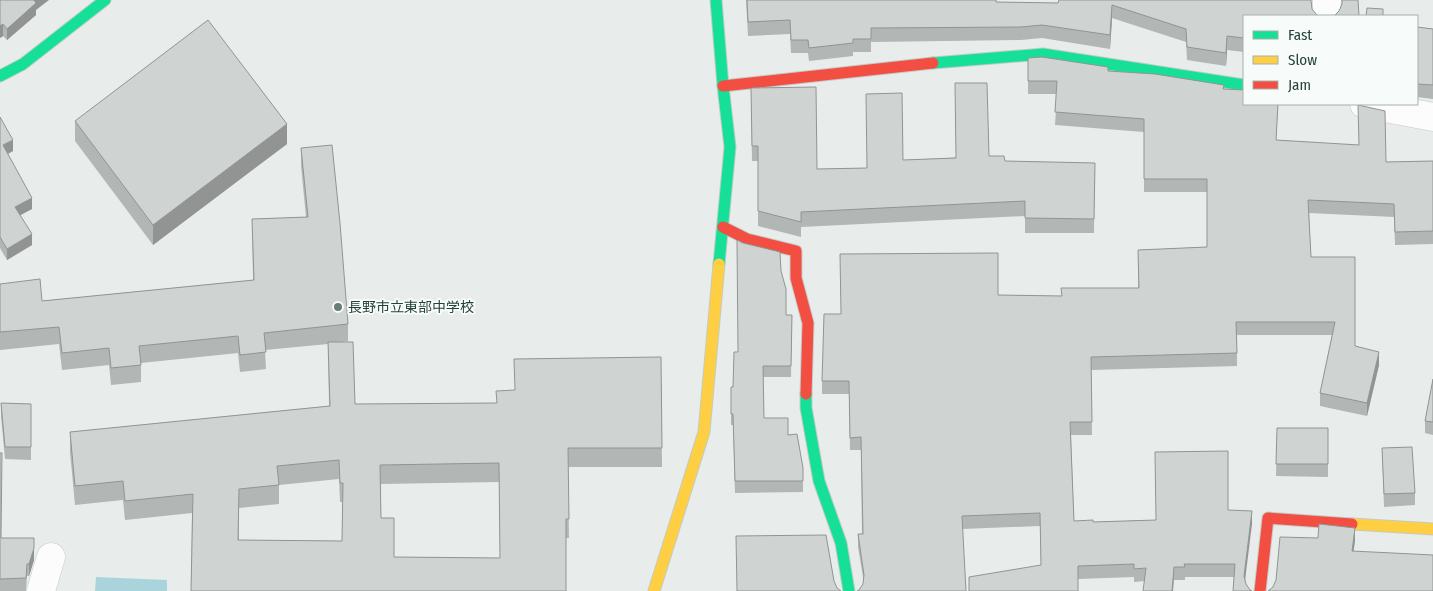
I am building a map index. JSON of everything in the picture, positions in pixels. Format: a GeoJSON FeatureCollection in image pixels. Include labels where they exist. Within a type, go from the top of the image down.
{"type":"FeatureCollection","features":[{"type":"Feature","properties":{"kind":"street"},"geometry":{"type":"LineString","coordinates":[[0,76],[23,64],[105,0]]}},
{"type":"Feature","properties":{"kind":"street"},"geometry":{"type":"LineString","coordinates":[[654,591],[704,432],[730,147],[716,0]]}},
{"type":"Feature","properties":{"kind":"street"},"geometry":{"type":"LineString","coordinates":[[1326,15],[1327,0]]}},
{"type":"Feature","properties":{"kind":"street"},"geometry":{"type":"LineString","coordinates":[[723,86],[937,63],[1043,54],[1243,85]]}},
{"type":"Feature","properties":{"kind":"street"},"geometry":{"type":"LineString","coordinates":[[1369,105],[1433,117]]}},
{"type":"Feature","properties":{"kind":"street"},"geometry":{"type":"LineString","coordinates":[[723,227],[747,239],[796,251],[796,278],[808,323],[806,408],[819,481],[841,543],[849,591]]}},
{"type":"Feature","properties":{"kind":"street"},"geometry":{"type":"LineString","coordinates":[[1260,591],[1268,518],[1433,529]]}},
{"type":"Feature","properties":{"kind":"street"},"geometry":{"type":"LineString","coordinates":[[41,591],[50,557]]}},
{"type":"Feature","properties":{"kind":"water"},"geometry":{"type":"Polygon","coordinates":[[[96,577],[167,580],[167,591],[95,591],[96,577]]]}},
{"type":"Feature","properties":{"kind":"building"},"geometry":{"type":"Polygon","coordinates":[[[0,0],[34,0],[36,3],[7,29],[3,24],[0,26],[0,0]]]}},
{"type":"Feature","properties":{"kind":"building"},"geometry":{"type":"Polygon","coordinates":[[[747,0],[996,0],[996,2],[1058,3],[1059,0],[1311,0],[1312,9],[1317,15],[1243,15],[1243,38],[1227,36],[1226,53],[1187,47],[1186,29],[1112,5],[1110,35],[1042,25],[1021,27],[871,28],[871,39],[853,39],[853,43],[809,48],[808,40],[791,40],[790,20],[748,22],[747,0]]]}},
{"type":"Feature","properties":{"kind":"building"},"geometry":{"type":"Polygon","coordinates":[[[1342,0],[1358,0],[1359,15],[1335,15],[1342,4],[1342,0]]]}},
{"type":"Feature","properties":{"kind":"building"},"geometry":{"type":"Polygon","coordinates":[[[1367,8],[1383,9],[1383,15],[1366,15],[1367,8]]]}},
{"type":"Feature","properties":{"kind":"building"},"geometry":{"type":"Polygon","coordinates":[[[208,20],[287,124],[153,225],[75,121],[208,20]]]}},
{"type":"Feature","properties":{"kind":"building"},"geometry":{"type":"Polygon","coordinates":[[[1418,27],[1433,29],[1433,85],[1418,84],[1418,27]]]}},
{"type":"Feature","properties":{"kind":"building"},"geometry":{"type":"Polygon","coordinates":[[[1042,57],[1108,67],[1108,71],[1155,74],[1224,85],[1223,89],[1243,90],[1243,105],[1278,105],[1276,140],[1359,145],[1358,105],[1385,111],[1386,162],[1433,161],[1433,231],[1395,232],[1394,204],[1308,200],[1311,257],[1355,257],[1355,346],[1379,352],[1367,403],[1320,393],[1335,322],[1236,322],[1237,353],[1091,357],[1092,422],[1070,422],[1074,521],[1156,520],[1155,452],[1228,451],[1228,510],[1252,511],[1244,576],[1246,584],[1252,591],[1233,591],[1235,564],[1184,564],[1185,567],[1174,567],[1172,591],[1143,591],[1146,568],[1134,569],[1134,564],[1078,566],[1078,591],[969,591],[969,577],[1041,565],[1040,513],[962,516],[966,591],[857,591],[863,584],[864,575],[858,534],[863,534],[861,437],[850,438],[849,381],[822,381],[824,314],[841,314],[840,254],[998,253],[998,295],[1062,296],[1061,288],[1139,288],[1138,250],[1207,247],[1207,179],[1144,179],[1144,119],[1055,112],[1057,81],[1028,81],[1028,58],[1042,57]]]}},
{"type":"Feature","properties":{"kind":"building"},"geometry":{"type":"Polygon","coordinates":[[[955,83],[987,83],[989,156],[1004,156],[1005,161],[1095,163],[1094,219],[1025,218],[1025,201],[801,212],[801,222],[758,211],[758,146],[752,146],[751,88],[816,87],[817,169],[867,168],[866,94],[902,93],[903,160],[956,158],[955,83]]]}},
{"type":"Feature","properties":{"kind":"building"},"geometry":{"type":"Polygon","coordinates":[[[0,117],[13,140],[3,145],[32,198],[15,207],[32,234],[7,249],[0,237],[0,117]]]}},
{"type":"Feature","properties":{"kind":"building"},"geometry":{"type":"Polygon","coordinates":[[[332,145],[348,324],[264,333],[266,352],[240,355],[238,336],[139,346],[141,365],[111,368],[109,348],[62,353],[59,327],[0,332],[0,284],[40,279],[42,301],[254,280],[252,219],[308,217],[301,148],[332,145]]]}},
{"type":"Feature","properties":{"kind":"building"},"geometry":{"type":"Polygon","coordinates":[[[737,240],[780,252],[781,271],[786,289],[786,315],[792,315],[791,366],[763,366],[764,418],[788,418],[788,435],[797,434],[803,468],[803,481],[735,481],[731,387],[733,387],[734,352],[738,352],[737,240]]]}},
{"type":"Feature","properties":{"kind":"building"},"geometry":{"type":"Polygon","coordinates":[[[328,342],[353,342],[355,404],[497,403],[496,391],[515,390],[514,359],[661,357],[662,448],[568,448],[569,519],[566,519],[566,591],[191,591],[193,494],[125,501],[123,481],[75,486],[70,432],[330,406],[328,342]],[[339,460],[277,466],[279,485],[239,489],[238,540],[342,541],[343,483],[340,483],[339,460]],[[499,463],[380,465],[381,518],[394,518],[394,557],[500,558],[499,463]]]}},
{"type":"Feature","properties":{"kind":"building"},"geometry":{"type":"Polygon","coordinates":[[[1433,379],[1433,422],[1425,421],[1433,379]]]}},
{"type":"Feature","properties":{"kind":"building"},"geometry":{"type":"Polygon","coordinates":[[[1,403],[31,404],[31,447],[5,447],[1,403]]]}},
{"type":"Feature","properties":{"kind":"building"},"geometry":{"type":"Polygon","coordinates":[[[1277,428],[1328,428],[1328,464],[1276,464],[1277,428]]]}},
{"type":"Feature","properties":{"kind":"building"},"geometry":{"type":"Polygon","coordinates":[[[1412,447],[1415,493],[1384,494],[1382,448],[1412,447]]]}},
{"type":"Feature","properties":{"kind":"building"},"geometry":{"type":"Polygon","coordinates":[[[0,453],[2,453],[1,538],[34,538],[34,548],[29,564],[27,564],[26,578],[0,579],[0,453]]]}},
{"type":"Feature","properties":{"kind":"building"},"geometry":{"type":"Polygon","coordinates":[[[1319,524],[1355,528],[1352,551],[1433,555],[1433,591],[1268,591],[1273,587],[1276,580],[1280,537],[1318,538],[1319,524]]]}},
{"type":"Feature","properties":{"kind":"building"},"geometry":{"type":"Polygon","coordinates":[[[826,535],[834,581],[837,588],[841,591],[737,591],[736,536],[826,535]]]}},
{"type":"Feature","properties":{"kind":"traffic: fast"},"geometry":{"type":"LineString","coordinates":[[0,76],[23,64],[105,0]]}},
{"type":"Feature","properties":{"kind":"traffic: fast"},"geometry":{"type":"LineString","coordinates":[[716,0],[730,147],[719,264]]}},
{"type":"Feature","properties":{"kind":"traffic: fast"},"geometry":{"type":"LineString","coordinates":[[933,63],[1043,54],[1243,85]]}},
{"type":"Feature","properties":{"kind":"traffic: fast"},"geometry":{"type":"LineString","coordinates":[[806,394],[806,408],[819,481],[841,543],[849,591]]}},
{"type":"Feature","properties":{"kind":"traffic: slow"},"geometry":{"type":"LineString","coordinates":[[654,591],[704,432],[719,264]]}},
{"type":"Feature","properties":{"kind":"traffic: slow"},"geometry":{"type":"LineString","coordinates":[[1352,524],[1433,529]]}},
{"type":"Feature","properties":{"kind":"traffic: jam"},"geometry":{"type":"LineString","coordinates":[[723,86],[933,63]]}},
{"type":"Feature","properties":{"kind":"traffic: jam"},"geometry":{"type":"LineString","coordinates":[[723,227],[747,239],[796,251],[796,278],[808,323],[806,394]]}},
{"type":"Feature","properties":{"kind":"traffic: jam"},"geometry":{"type":"LineString","coordinates":[[1260,591],[1268,518],[1352,524]]}},
{"type":"Feature","properties":{"kind":"place","name":"長野市立東部中学校"},"geometry":{"type":"Point","coordinates":[338,307]}}]}
